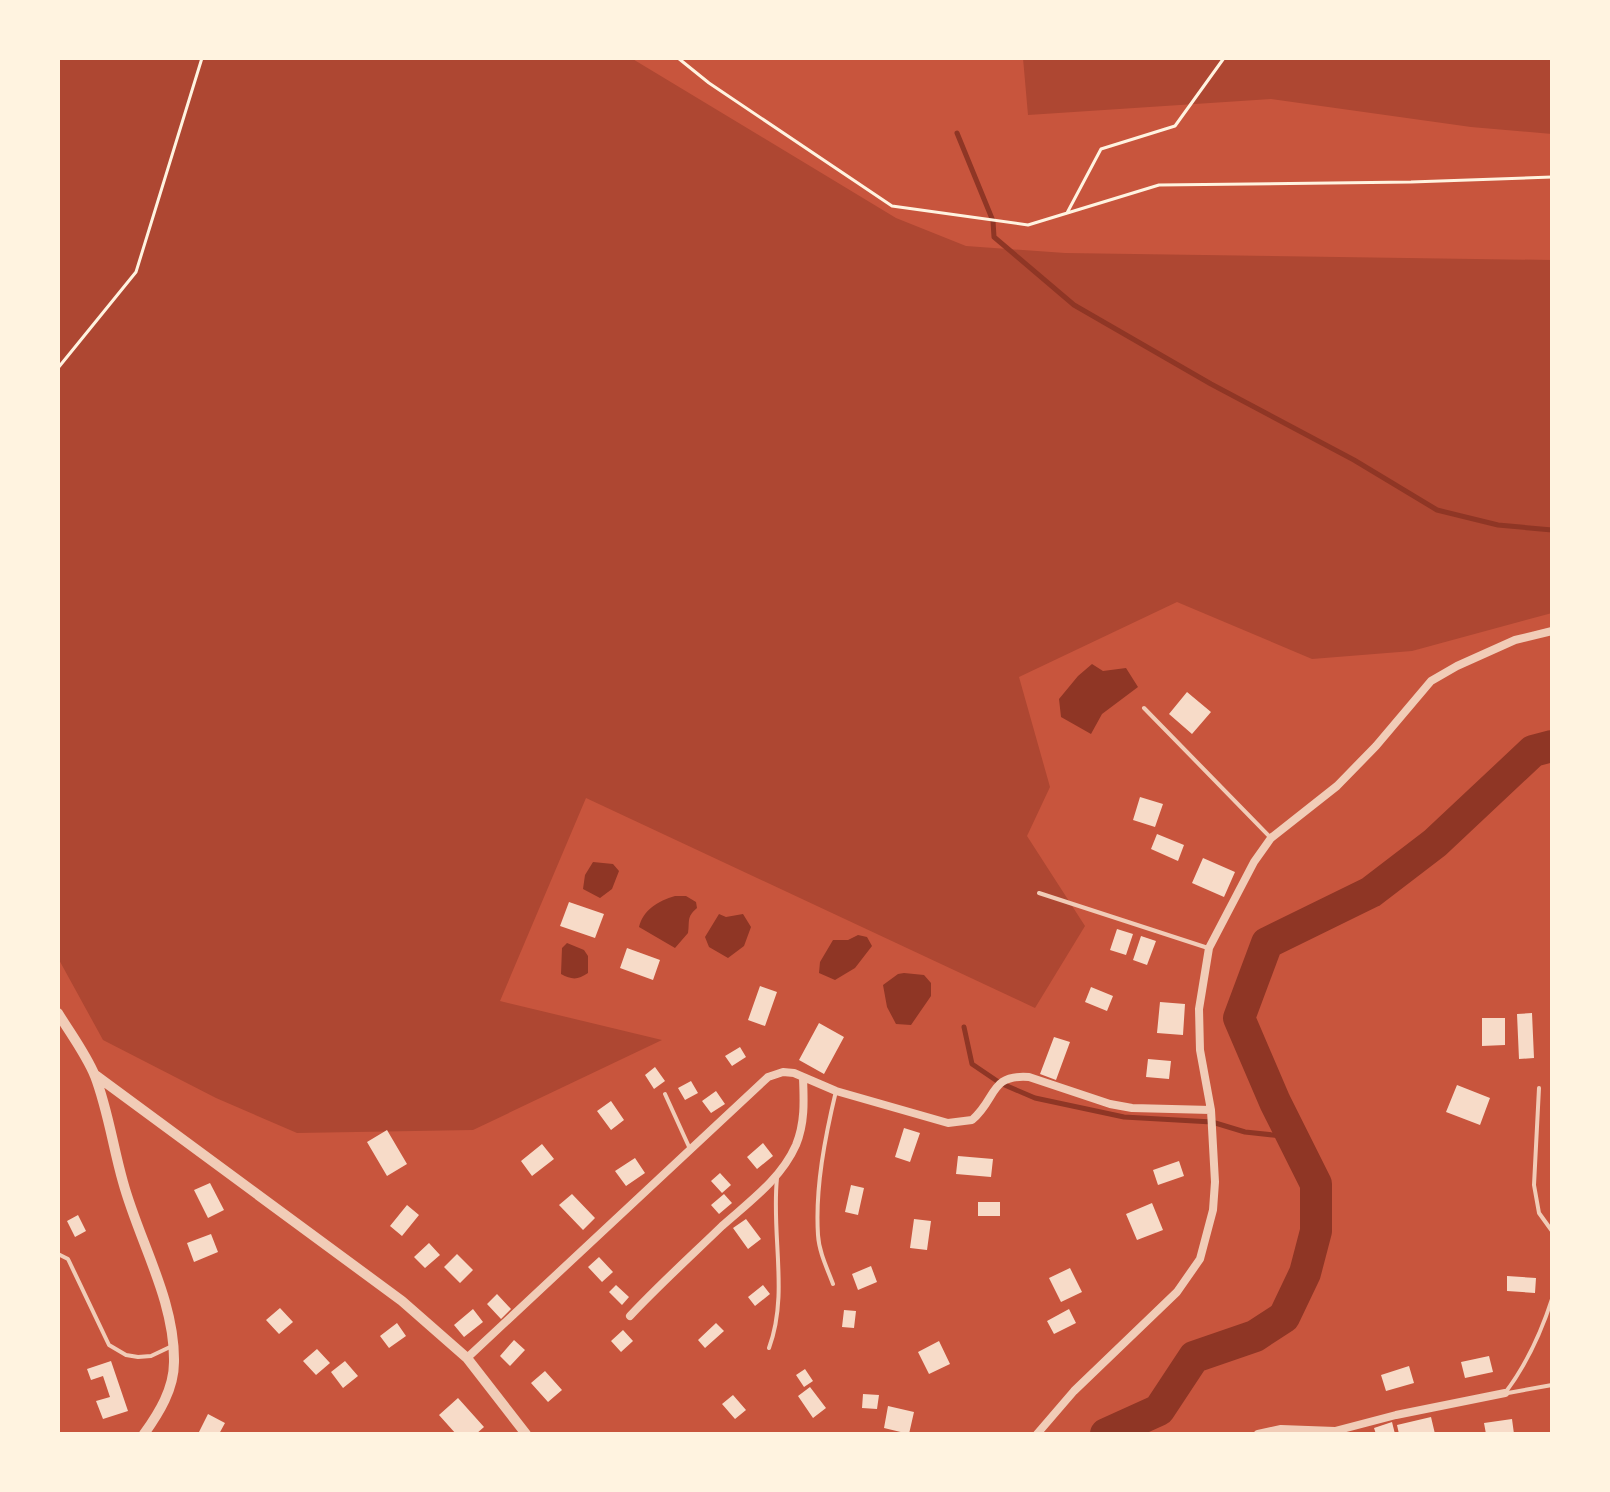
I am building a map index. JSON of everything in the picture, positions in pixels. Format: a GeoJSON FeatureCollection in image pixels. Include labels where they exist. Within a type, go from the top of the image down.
{"type":"FeatureCollection","features":[{"type":"Feature","properties":{"kind":"street"},"geometry":{"type":"LineString","coordinates":[[1037,1434],[1074,1391],[1177,1292],[1200,1259],[1213,1210],[1215,1182],[1211,1110],[1200,1050],[1199,1009],[1209,948],[1254,862],[1271,838],[1337,786],[1431,681],[1515,640],[1552,631]]}},
{"type":"Feature","properties":{"kind":"street"},"geometry":{"type":"LineString","coordinates":[[58,1013],[94,1074],[123,1183],[160,1285],[173,1345],[171,1384],[159,1413],[144,1434]]}},
{"type":"Feature","properties":{"kind":"street"},"geometry":{"type":"LineString","coordinates":[[467,1358],[768,1077],[783,1072],[794,1073],[836,1091],[948,1123],[972,1120],[1000,1083],[1016,1076],[1029,1077],[1110,1104],[1132,1108],[1211,1110]]}},
{"type":"Feature","properties":{"kind":"street"},"geometry":{"type":"LineString","coordinates":[[94,1074],[402,1301],[467,1358],[526,1434]]}},
{"type":"Feature","properties":{"kind":"street"},"geometry":{"type":"LineString","coordinates":[[630,1316],[777,1176],[795,1147],[801,1129],[803,1078]]}},
{"type":"Feature","properties":{"kind":"street"},"geometry":{"type":"LineString","coordinates":[[1258,1434],[1281,1429],[1335,1431],[1505,1393]]}},
{"type":"Feature","properties":{"kind":"lane"},"geometry":{"type":"LineString","coordinates":[[1144,708],[1271,838]]}},
{"type":"Feature","properties":{"kind":"lane"},"geometry":{"type":"LineString","coordinates":[[1039,893],[1209,948]]}},
{"type":"Feature","properties":{"kind":"lane"},"geometry":{"type":"LineString","coordinates":[[1539,1088],[1534,1185],[1539,1213],[1552,1231]]}},
{"type":"Feature","properties":{"kind":"lane"},"geometry":{"type":"LineString","coordinates":[[833,1284],[822,1257],[818,1236],[820,1186],[836,1091]]}},
{"type":"Feature","properties":{"kind":"lane"},"geometry":{"type":"LineString","coordinates":[[665,1094],[690,1149]]}},
{"type":"Feature","properties":{"kind":"lane"},"geometry":{"type":"LineString","coordinates":[[769,1348],[779,1313],[774,1207],[777,1176]]}},
{"type":"Feature","properties":{"kind":"lane"},"geometry":{"type":"LineString","coordinates":[[58,1254],[68,1259],[109,1345],[126,1355],[138,1357],[162,1352],[173,1345]]}},
{"type":"Feature","properties":{"kind":"lane"},"geometry":{"type":"LineString","coordinates":[[1505,1393],[1522,1371],[1552,1299]]}},
{"type":"Feature","properties":{"kind":"lane"},"geometry":{"type":"LineString","coordinates":[[1505,1393],[1552,1385]]}},
{"type":"Feature","properties":{"kind":"path"},"geometry":{"type":"LineString","coordinates":[[58,368],[136,272],[202,58]]}},
{"type":"Feature","properties":{"kind":"path"},"geometry":{"type":"LineString","coordinates":[[678,58],[709,83],[892,206],[1028,225],[1159,185],[1552,177]]}},
{"type":"Feature","properties":{"kind":"path"},"geometry":{"type":"LineString","coordinates":[[1067,213],[1101,149],[1175,126],[1224,58]]}},
{"type":"Feature","properties":{"kind":"shaded area"},"geometry":{"type":"Polygon","coordinates":[[[58,58],[631,58],[896,218],[966,246],[1065,253],[1552,260],[1552,613],[1412,651],[1312,659],[1177,602],[1019,677],[1050,787],[1027,836],[1085,926],[1035,1008],[586,798],[500,1001],[662,1040],[473,1130],[297,1133],[216,1098],[103,1040],[58,958],[58,58]]]}},
{"type":"Feature","properties":{"kind":"shaded area"},"geometry":{"type":"Polygon","coordinates":[[[1023,58],[1552,58],[1552,134],[1471,127],[1271,99],[1028,115],[1023,58]]]}},
{"type":"Feature","properties":{"kind":"shaded area"},"geometry":{"type":"Polygon","coordinates":[[[1092,664],[1103,671],[1126,668],[1138,687],[1102,714],[1091,734],[1061,717],[1059,699],[1092,664]]]}},
{"type":"Feature","properties":{"kind":"shaded area"},"geometry":{"type":"Polygon","coordinates":[[[593,862],[613,864],[619,871],[612,889],[600,898],[583,889],[585,875],[593,862]]]}},
{"type":"Feature","properties":{"kind":"shaded area"},"geometry":{"type":"Polygon","coordinates":[[[675,896],[686,896],[696,902],[697,908],[690,917],[688,933],[675,948],[639,927],[652,907],[675,896]]]}},
{"type":"Feature","properties":{"kind":"shaded area"},"geometry":{"type":"Polygon","coordinates":[[[719,914],[726,917],[743,914],[751,927],[744,946],[728,958],[709,947],[705,937],[719,914]]]}},
{"type":"Feature","properties":{"kind":"shaded area"},"geometry":{"type":"Polygon","coordinates":[[[858,935],[867,937],[872,946],[855,968],[835,980],[819,973],[820,962],[833,940],[848,940],[858,935]]]}},
{"type":"Feature","properties":{"kind":"shaded area"},"geometry":{"type":"Polygon","coordinates":[[[567,943],[584,950],[588,956],[588,973],[581,977],[561,974],[562,948],[567,943]]]}},
{"type":"Feature","properties":{"kind":"shaded area"},"geometry":{"type":"Polygon","coordinates":[[[904,973],[924,975],[931,983],[931,996],[911,1025],[896,1024],[887,1007],[883,985],[904,973]]]}},
{"type":"Feature","properties":{"kind":"building"},"geometry":{"type":"Polygon","coordinates":[[[1187,692],[1211,712],[1192,734],[1169,714],[1187,692]]]}},
{"type":"Feature","properties":{"kind":"building"},"geometry":{"type":"Polygon","coordinates":[[[1140,797],[1163,804],[1155,827],[1133,820],[1140,797]]]}},
{"type":"Feature","properties":{"kind":"building"},"geometry":{"type":"Polygon","coordinates":[[[1157,834],[1184,845],[1178,861],[1151,849],[1157,834]]]}},
{"type":"Feature","properties":{"kind":"building"},"geometry":{"type":"Polygon","coordinates":[[[1203,858],[1235,872],[1224,897],[1192,883],[1203,858]]]}},
{"type":"Feature","properties":{"kind":"building"},"geometry":{"type":"Polygon","coordinates":[[[569,902],[604,914],[595,938],[560,926],[569,902]]]}},
{"type":"Feature","properties":{"kind":"building"},"geometry":{"type":"Polygon","coordinates":[[[1117,929],[1133,934],[1126,955],[1110,950],[1117,929]]]}},
{"type":"Feature","properties":{"kind":"building"},"geometry":{"type":"Polygon","coordinates":[[[1141,936],[1156,941],[1147,965],[1133,960],[1141,936]]]}},
{"type":"Feature","properties":{"kind":"building"},"geometry":{"type":"Polygon","coordinates":[[[627,948],[660,960],[653,980],[620,968],[627,948]]]}},
{"type":"Feature","properties":{"kind":"building"},"geometry":{"type":"Polygon","coordinates":[[[760,986],[777,992],[765,1026],[748,1020],[760,986]]]}},
{"type":"Feature","properties":{"kind":"building"},"geometry":{"type":"Polygon","coordinates":[[[1091,987],[1113,996],[1107,1011],[1085,1002],[1091,987]]]}},
{"type":"Feature","properties":{"kind":"building"},"geometry":{"type":"Polygon","coordinates":[[[1160,1002],[1185,1004],[1183,1035],[1157,1033],[1160,1002]]]}},
{"type":"Feature","properties":{"kind":"building"},"geometry":{"type":"Polygon","coordinates":[[[1532,1013],[1534,1058],[1519,1059],[1517,1014],[1532,1013]]]}},
{"type":"Feature","properties":{"kind":"building"},"geometry":{"type":"Polygon","coordinates":[[[1482,1018],[1505,1018],[1505,1045],[1482,1046],[1482,1018]]]}},
{"type":"Feature","properties":{"kind":"building"},"geometry":{"type":"Polygon","coordinates":[[[819,1023],[844,1037],[824,1074],[799,1060],[819,1023]]]}},
{"type":"Feature","properties":{"kind":"building"},"geometry":{"type":"Polygon","coordinates":[[[1054,1037],[1070,1042],[1056,1080],[1040,1074],[1054,1037]]]}},
{"type":"Feature","properties":{"kind":"building"},"geometry":{"type":"Polygon","coordinates":[[[740,1047],[746,1057],[732,1066],[725,1056],[740,1047]]]}},
{"type":"Feature","properties":{"kind":"building"},"geometry":{"type":"Polygon","coordinates":[[[1148,1059],[1171,1061],[1169,1079],[1146,1077],[1148,1059]]]}},
{"type":"Feature","properties":{"kind":"building"},"geometry":{"type":"Polygon","coordinates":[[[655,1067],[665,1081],[654,1089],[645,1075],[655,1067]]]}},
{"type":"Feature","properties":{"kind":"building"},"geometry":{"type":"Polygon","coordinates":[[[691,1081],[698,1093],[685,1100],[678,1088],[691,1081]]]}},
{"type":"Feature","properties":{"kind":"building"},"geometry":{"type":"Polygon","coordinates":[[[1457,1085],[1490,1098],[1480,1125],[1446,1112],[1457,1085]]]}},
{"type":"Feature","properties":{"kind":"building"},"geometry":{"type":"Polygon","coordinates":[[[716,1091],[725,1104],[711,1113],[702,1101],[716,1091]]]}},
{"type":"Feature","properties":{"kind":"building"},"geometry":{"type":"Polygon","coordinates":[[[611,1101],[624,1120],[611,1130],[597,1111],[611,1101]]]}},
{"type":"Feature","properties":{"kind":"building"},"geometry":{"type":"Polygon","coordinates":[[[904,1128],[920,1133],[910,1162],[895,1157],[904,1128]]]}},
{"type":"Feature","properties":{"kind":"building"},"geometry":{"type":"Polygon","coordinates":[[[387,1130],[407,1164],[387,1176],[367,1142],[387,1130]]]}},
{"type":"Feature","properties":{"kind":"building"},"geometry":{"type":"Polygon","coordinates":[[[763,1143],[773,1156],[757,1169],[747,1157],[763,1143]]]}},
{"type":"Feature","properties":{"kind":"building"},"geometry":{"type":"Polygon","coordinates":[[[542,1144],[554,1159],[532,1176],[521,1161],[542,1144]]]}},
{"type":"Feature","properties":{"kind":"building"},"geometry":{"type":"Polygon","coordinates":[[[958,1156],[993,1159],[991,1177],[956,1174],[958,1156]]]}},
{"type":"Feature","properties":{"kind":"building"},"geometry":{"type":"Polygon","coordinates":[[[635,1158],[645,1173],[626,1186],[615,1171],[635,1158]]]}},
{"type":"Feature","properties":{"kind":"building"},"geometry":{"type":"Polygon","coordinates":[[[1179,1161],[1184,1176],[1158,1185],[1153,1170],[1179,1161]]]}},
{"type":"Feature","properties":{"kind":"building"},"geometry":{"type":"Polygon","coordinates":[[[720,1173],[731,1185],[722,1193],[711,1181],[720,1173]]]}},
{"type":"Feature","properties":{"kind":"building"},"geometry":{"type":"Polygon","coordinates":[[[210,1183],[224,1210],[208,1218],[194,1190],[210,1183]]]}},
{"type":"Feature","properties":{"kind":"building"},"geometry":{"type":"Polygon","coordinates":[[[851,1185],[864,1188],[858,1215],[845,1212],[851,1185]]]}},
{"type":"Feature","properties":{"kind":"building"},"geometry":{"type":"Polygon","coordinates":[[[572,1194],[595,1218],[583,1230],[559,1205],[572,1194]]]}},
{"type":"Feature","properties":{"kind":"building"},"geometry":{"type":"Polygon","coordinates":[[[724,1194],[732,1203],[719,1214],[711,1205],[724,1194]]]}},
{"type":"Feature","properties":{"kind":"building"},"geometry":{"type":"Polygon","coordinates":[[[978,1202],[1000,1202],[1000,1216],[978,1216],[978,1202]]]}},
{"type":"Feature","properties":{"kind":"building"},"geometry":{"type":"Polygon","coordinates":[[[1152,1203],[1163,1230],[1137,1240],[1126,1214],[1152,1203]]]}},
{"type":"Feature","properties":{"kind":"building"},"geometry":{"type":"Polygon","coordinates":[[[407,1205],[419,1215],[402,1236],[390,1226],[407,1205]]]}},
{"type":"Feature","properties":{"kind":"building"},"geometry":{"type":"Polygon","coordinates":[[[78,1215],[86,1231],[75,1237],[67,1221],[78,1215]]]}},
{"type":"Feature","properties":{"kind":"building"},"geometry":{"type":"Polygon","coordinates":[[[746,1219],[761,1239],[748,1249],[733,1228],[746,1219]]]}},
{"type":"Feature","properties":{"kind":"building"},"geometry":{"type":"Polygon","coordinates":[[[914,1219],[931,1221],[927,1250],[910,1248],[914,1219]]]}},
{"type":"Feature","properties":{"kind":"building"},"geometry":{"type":"Polygon","coordinates":[[[211,1234],[218,1252],[194,1262],[187,1243],[211,1234]]]}},
{"type":"Feature","properties":{"kind":"building"},"geometry":{"type":"Polygon","coordinates":[[[429,1243],[440,1255],[425,1268],[414,1257],[429,1243]]]}},
{"type":"Feature","properties":{"kind":"building"},"geometry":{"type":"Polygon","coordinates":[[[457,1254],[473,1270],[460,1283],[444,1267],[457,1254]]]}},
{"type":"Feature","properties":{"kind":"building"},"geometry":{"type":"Polygon","coordinates":[[[599,1257],[613,1272],[602,1282],[588,1267],[599,1257]]]}},
{"type":"Feature","properties":{"kind":"building"},"geometry":{"type":"Polygon","coordinates":[[[871,1266],[877,1282],[858,1290],[852,1274],[871,1266]]]}},
{"type":"Feature","properties":{"kind":"building"},"geometry":{"type":"Polygon","coordinates":[[[1070,1268],[1082,1292],[1061,1302],[1049,1278],[1070,1268]]]}},
{"type":"Feature","properties":{"kind":"building"},"geometry":{"type":"Polygon","coordinates":[[[1507,1276],[1536,1278],[1535,1293],[1507,1291],[1507,1276]]]}},
{"type":"Feature","properties":{"kind":"building"},"geometry":{"type":"Polygon","coordinates":[[[616,1285],[629,1297],[622,1305],[609,1292],[616,1285]]]}},
{"type":"Feature","properties":{"kind":"building"},"geometry":{"type":"Polygon","coordinates":[[[763,1285],[770,1294],[755,1306],[748,1297],[763,1285]]]}},
{"type":"Feature","properties":{"kind":"building"},"geometry":{"type":"Polygon","coordinates":[[[497,1294],[511,1309],[501,1319],[487,1304],[497,1294]]]}},
{"type":"Feature","properties":{"kind":"building"},"geometry":{"type":"Polygon","coordinates":[[[280,1308],[293,1322],[279,1334],[266,1320],[280,1308]]]}},
{"type":"Feature","properties":{"kind":"building"},"geometry":{"type":"Polygon","coordinates":[[[473,1309],[483,1322],[464,1337],[454,1325],[473,1309]]]}},
{"type":"Feature","properties":{"kind":"building"},"geometry":{"type":"Polygon","coordinates":[[[1069,1309],[1076,1323],[1054,1334],[1047,1321],[1069,1309]]]}},
{"type":"Feature","properties":{"kind":"building"},"geometry":{"type":"Polygon","coordinates":[[[844,1310],[856,1311],[854,1328],[842,1327],[844,1310]]]}},
{"type":"Feature","properties":{"kind":"building"},"geometry":{"type":"Polygon","coordinates":[[[397,1323],[406,1336],[389,1348],[380,1336],[397,1323]]]}},
{"type":"Feature","properties":{"kind":"building"},"geometry":{"type":"Polygon","coordinates":[[[716,1323],[724,1331],[705,1348],[698,1340],[716,1323]]]}},
{"type":"Feature","properties":{"kind":"building"},"geometry":{"type":"Polygon","coordinates":[[[623,1330],[633,1341],[621,1352],[611,1341],[623,1330]]]}},
{"type":"Feature","properties":{"kind":"building"},"geometry":{"type":"Polygon","coordinates":[[[514,1340],[525,1350],[510,1366],[500,1356],[514,1340]]]}},
{"type":"Feature","properties":{"kind":"building"},"geometry":{"type":"Polygon","coordinates":[[[939,1341],[950,1364],[929,1374],[918,1352],[939,1341]]]}},
{"type":"Feature","properties":{"kind":"building"},"geometry":{"type":"Polygon","coordinates":[[[317,1349],[330,1363],[316,1375],[303,1361],[317,1349]]]}},
{"type":"Feature","properties":{"kind":"building"},"geometry":{"type":"Polygon","coordinates":[[[1489,1356],[1493,1372],[1465,1378],[1461,1362],[1489,1356]]]}},
{"type":"Feature","properties":{"kind":"building"},"geometry":{"type":"Polygon","coordinates":[[[111,1361],[128,1411],[103,1419],[96,1401],[110,1397],[103,1376],[91,1380],[87,1369],[111,1361]]]}},
{"type":"Feature","properties":{"kind":"building"},"geometry":{"type":"Polygon","coordinates":[[[345,1361],[358,1376],[343,1388],[331,1372],[345,1361]]]}},
{"type":"Feature","properties":{"kind":"building"},"geometry":{"type":"Polygon","coordinates":[[[1409,1366],[1414,1383],[1386,1391],[1381,1375],[1409,1366]]]}},
{"type":"Feature","properties":{"kind":"building"},"geometry":{"type":"Polygon","coordinates":[[[805,1369],[813,1381],[804,1387],[796,1375],[805,1369]]]}},
{"type":"Feature","properties":{"kind":"building"},"geometry":{"type":"Polygon","coordinates":[[[545,1371],[562,1390],[548,1402],[531,1383],[545,1371]]]}},
{"type":"Feature","properties":{"kind":"building"},"geometry":{"type":"Polygon","coordinates":[[[810,1387],[826,1408],[813,1418],[798,1396],[810,1387]]]}},
{"type":"Feature","properties":{"kind":"building"},"geometry":{"type":"Polygon","coordinates":[[[863,1394],[879,1395],[877,1409],[862,1408],[863,1394]]]}},
{"type":"Feature","properties":{"kind":"building"},"geometry":{"type":"Polygon","coordinates":[[[733,1395],[746,1410],[735,1419],[722,1404],[733,1395]]]}},
{"type":"Feature","properties":{"kind":"building"},"geometry":{"type":"Polygon","coordinates":[[[458,1398],[484,1427],[476,1434],[456,1434],[439,1415],[458,1398]]]}},
{"type":"Feature","properties":{"kind":"building"},"geometry":{"type":"Polygon","coordinates":[[[888,1406],[914,1412],[909,1434],[884,1428],[888,1406]]]}},
{"type":"Feature","properties":{"kind":"building"},"geometry":{"type":"Polygon","coordinates":[[[208,1414],[225,1423],[219,1434],[198,1434],[208,1414]]]}},
{"type":"Feature","properties":{"kind":"building"},"geometry":{"type":"Polygon","coordinates":[[[1431,1417],[1435,1434],[1399,1434],[1397,1425],[1431,1417]]]}},
{"type":"Feature","properties":{"kind":"building"},"geometry":{"type":"Polygon","coordinates":[[[1512,1419],[1514,1434],[1486,1434],[1484,1423],[1512,1419]]]}},
{"type":"Feature","properties":{"kind":"building"},"geometry":{"type":"Polygon","coordinates":[[[1392,1422],[1395,1434],[1376,1434],[1374,1428],[1392,1422]]]}},
{"type":"Feature","properties":{"kind":"waterway"},"geometry":{"type":"LineString","coordinates":[[957,133],[993,221],[994,237],[1074,305],[1211,384],[1354,460],[1437,510],[1498,525],[1552,530]]}},
{"type":"Feature","properties":{"kind":"waterway"},"geometry":{"type":"LineString","coordinates":[[1106,1434],[1159,1410],[1194,1357],[1255,1336],[1284,1317],[1305,1273],[1316,1231],[1316,1184],[1275,1102],[1239,1018],[1267,943],[1371,892],[1435,843],[1533,751],[1552,746]]}},
{"type":"Feature","properties":{"kind":"waterway"},"geometry":{"type":"LineString","coordinates":[[964,1027],[972,1064],[1000,1083],[1035,1098],[1124,1117],[1212,1122],[1245,1132],[1292,1137]]}}]}
